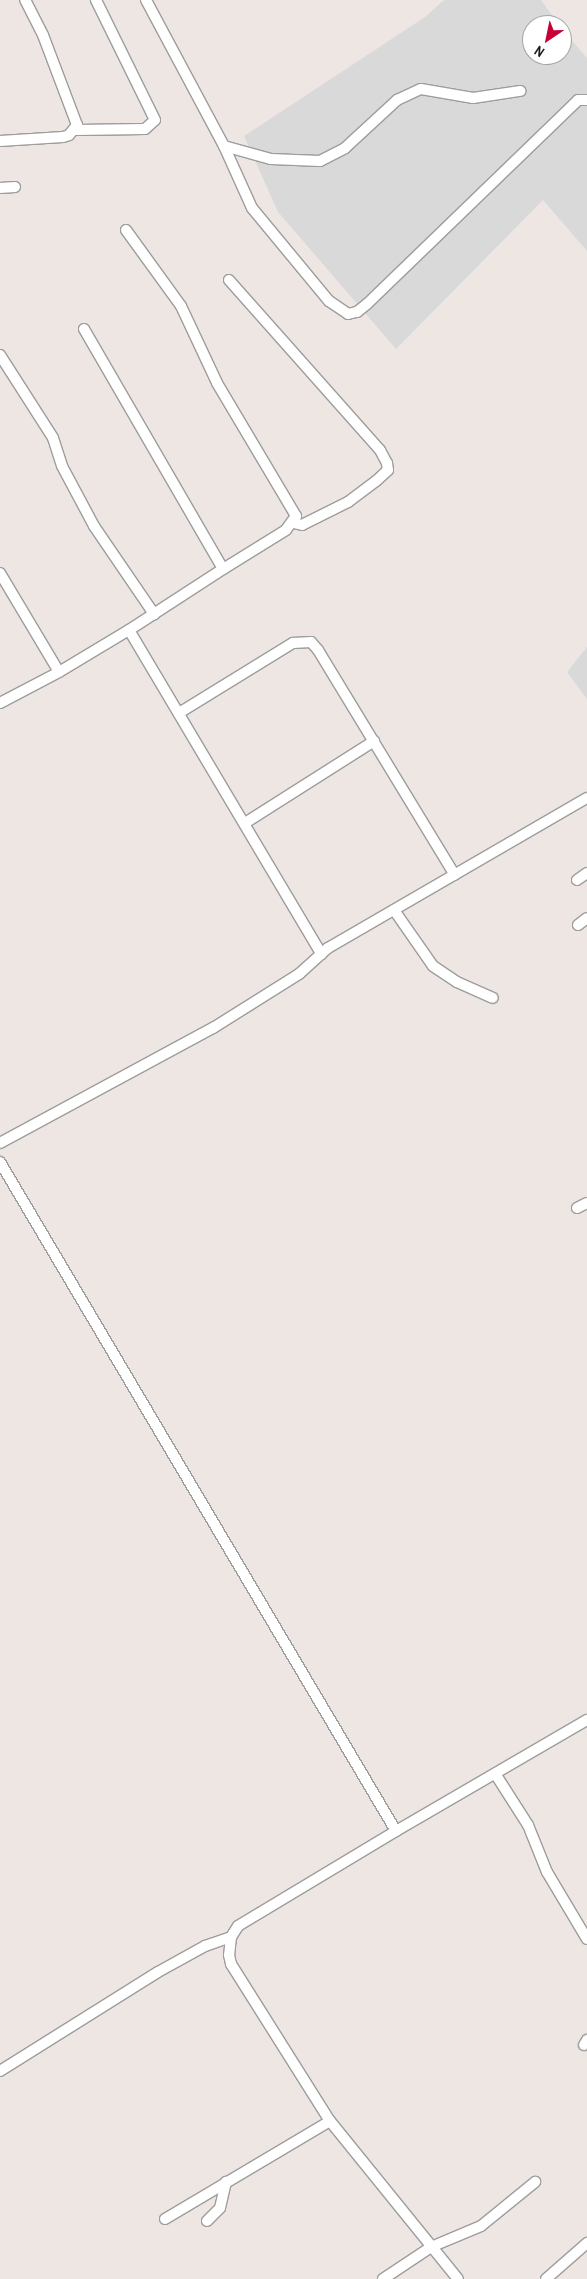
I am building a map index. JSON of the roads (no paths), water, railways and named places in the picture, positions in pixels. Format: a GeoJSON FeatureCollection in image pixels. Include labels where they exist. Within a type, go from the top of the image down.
{"type":"FeatureCollection","features":[{"type":"Feature","properties":{"kind":"street"},"geometry":{"type":"LineString","coordinates":[[25,0],[43,35],[76,118],[75,130]]}},
{"type":"Feature","properties":{"kind":"street"},"geometry":{"type":"LineString","coordinates":[[0,141],[63,137],[75,130],[145,129],[155,120],[96,0]]}},
{"type":"Feature","properties":{"kind":"street"},"geometry":{"type":"LineString","coordinates":[[146,0],[224,146],[252,208],[329,301],[348,314],[357,312],[367,304],[578,100],[587,100]]}},
{"type":"Feature","properties":{"kind":"street"},"geometry":{"type":"LineString","coordinates":[[224,146],[270,159],[320,161],[345,148],[397,100],[421,89],[473,98],[520,91]]}},
{"type":"Feature","properties":{"kind":"street"},"geometry":{"type":"LineString","coordinates":[[0,188],[15,187]]}},
{"type":"Feature","properties":{"kind":"street"},"geometry":{"type":"LineString","coordinates":[[0,703],[59,672],[154,614],[292,523],[296,516],[216,383],[181,306],[126,230]]}},
{"type":"Feature","properties":{"kind":"street"},"geometry":{"type":"LineString","coordinates":[[229,280],[380,450],[387,463],[388,470],[376,482],[348,502],[302,525],[292,523]]}},
{"type":"Feature","properties":{"kind":"street"},"geometry":{"type":"LineString","coordinates":[[84,329],[223,569]]}},
{"type":"Feature","properties":{"kind":"street"},"geometry":{"type":"LineString","coordinates":[[0,355],[53,438],[62,466],[94,526],[154,614]]}},
{"type":"Feature","properties":{"kind":"street"},"geometry":{"type":"LineString","coordinates":[[0,574],[59,672]]}},
{"type":"Feature","properties":{"kind":"street"},"geometry":{"type":"LineString","coordinates":[[128,630],[245,823],[321,954]]}},
{"type":"Feature","properties":{"kind":"street"},"geometry":{"type":"LineString","coordinates":[[179,713],[302,640],[310,642],[318,650],[455,875]]}},
{"type":"Feature","properties":{"kind":"street"},"geometry":{"type":"LineString","coordinates":[[245,823],[374,741]]}},
{"type":"Feature","properties":{"kind":"street"},"geometry":{"type":"LineString","coordinates":[[0,1143],[213,1028],[300,974],[321,954],[587,798]]}},
{"type":"Feature","properties":{"kind":"street"},"geometry":{"type":"LineString","coordinates":[[577,880],[587,873]]}},
{"type":"Feature","properties":{"kind":"street"},"geometry":{"type":"LineString","coordinates":[[394,910],[433,966],[457,982],[493,998]]}},
{"type":"Feature","properties":{"kind":"street"},"geometry":{"type":"LineString","coordinates":[[578,925],[587,918]]}},
{"type":"Feature","properties":{"kind":"street"},"geometry":{"type":"LineString","coordinates":[[0,1162],[396,1831]]}},
{"type":"Feature","properties":{"kind":"street"},"geometry":{"type":"LineString","coordinates":[[577,1208],[587,1203]]}},
{"type":"Feature","properties":{"kind":"street"},"geometry":{"type":"LineString","coordinates":[[458,2279],[330,2121],[231,1964],[231,1937],[238,1926],[252,1917],[587,1720]]}},
{"type":"Feature","properties":{"kind":"street"},"geometry":{"type":"LineString","coordinates":[[496,1775],[528,1825],[547,1872],[587,1939]]}},
{"type":"Feature","properties":{"kind":"street"},"geometry":{"type":"LineString","coordinates":[[0,2071],[158,1972],[205,1946],[231,1937]]}},
{"type":"Feature","properties":{"kind":"street"},"geometry":{"type":"LineString","coordinates":[[165,2219],[330,2121]]}},
{"type":"Feature","properties":{"kind":"street"},"geometry":{"type":"LineString","coordinates":[[207,2221],[220,2208],[226,2182]]}},
{"type":"Feature","properties":{"kind":"street"},"geometry":{"type":"LineString","coordinates":[[383,2279],[431,2247],[481,2226],[535,2182]]}},
{"type":"Feature","properties":{"kind":"street"},"geometry":{"type":"LineString","coordinates":[[546,2279],[587,2243]]}}]}
